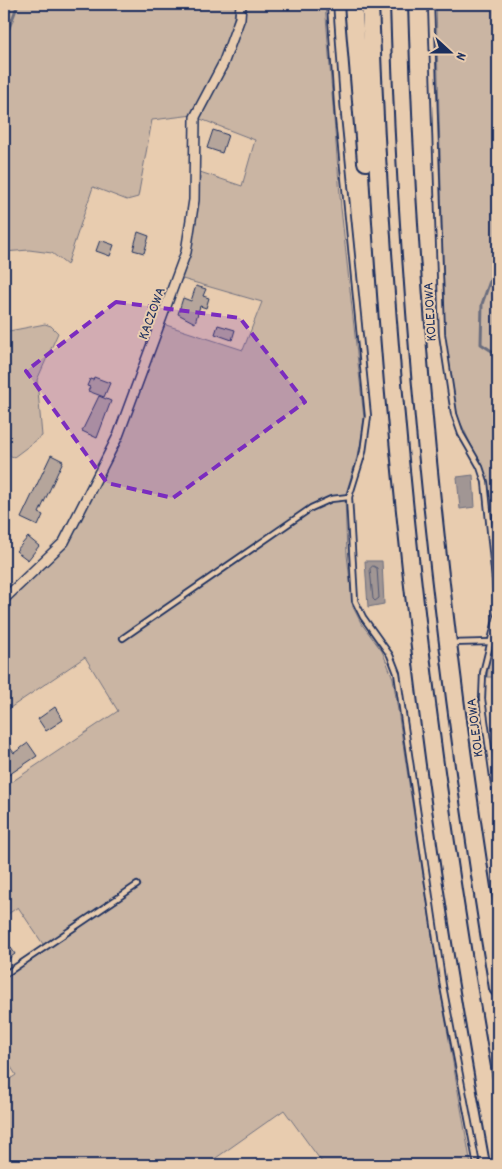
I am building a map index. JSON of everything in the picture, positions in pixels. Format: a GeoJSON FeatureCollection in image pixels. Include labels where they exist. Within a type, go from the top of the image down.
{"type":"FeatureCollection","features":[{"type":"Feature","properties":{"kind":"highway"},"geometry":{"type":"LineString","coordinates":[[353,4],[370,210],[386,295]]}},
{"type":"Feature","properties":{"kind":"highway"},"geometry":{"type":"LineString","coordinates":[[370,4],[386,295],[407,537],[430,731],[465,966],[498,1157]]}},
{"type":"Feature","properties":{"kind":"highway"},"geometry":{"type":"LineString","coordinates":[[399,4],[419,345],[449,643],[468,790],[498,988]]}},
{"type":"Feature","properties":{"kind":"street","name":"KACZOWA"},"geometry":{"type":"LineString","coordinates":[[4,599],[64,542],[118,436],[186,252],[194,200],[196,117],[223,64],[240,18],[241,4]]}},
{"type":"Feature","properties":{"kind":"lane"},"geometry":{"type":"LineString","coordinates":[[330,4],[338,117],[368,416],[363,452],[349,497],[355,600],[362,617],[390,655],[397,673],[443,986],[477,1165]]}},
{"type":"Feature","properties":{"kind":"lane","name":"KOLEJOWA"},"geometry":{"type":"LineString","coordinates":[[431,4],[442,334],[454,414],[461,434],[480,467],[485,482],[498,611],[483,673],[482,699],[498,813]]}},
{"type":"Feature","properties":{"kind":"lane"},"geometry":{"type":"LineString","coordinates":[[124,638],[310,508],[331,499],[349,497]]}},
{"type":"Feature","properties":{"kind":"lane"},"geometry":{"type":"LineString","coordinates":[[449,643],[491,642]]}},
{"type":"Feature","properties":{"kind":"lane"},"geometry":{"type":"LineString","coordinates":[[4,975],[137,885]]}},
{"type":"Feature","properties":{"kind":"highlighted area"},"geometry":{"type":"Polygon","coordinates":[[[116,302],[240,318],[305,402],[173,498],[107,483],[26,371],[116,302]]]}},
{"type":"Feature","properties":{"kind":"shaded area"},"geometry":{"type":"Polygon","coordinates":[[[4,4],[236,4],[234,19],[225,47],[193,115],[152,120],[138,197],[127,200],[93,187],[67,265],[52,253],[29,250],[4,252],[4,4]]]}},
{"type":"Feature","properties":{"kind":"shaded area"},"geometry":{"type":"Polygon","coordinates":[[[245,4],[325,4],[341,208],[364,418],[360,447],[345,497],[347,555],[353,607],[361,623],[382,651],[393,678],[442,1000],[471,1165],[324,1165],[284,1110],[206,1165],[4,1165],[4,1083],[16,1075],[4,1056],[4,975],[45,947],[18,907],[4,917],[4,787],[118,711],[85,657],[4,712],[4,603],[66,545],[122,438],[163,324],[243,350],[262,302],[179,278],[192,242],[197,171],[242,186],[255,140],[198,118],[245,4]]]}},
{"type":"Feature","properties":{"kind":"shaded area"},"geometry":{"type":"Polygon","coordinates":[[[436,4],[498,4],[498,566],[488,481],[458,417],[451,384],[445,333],[436,4]]]}},
{"type":"Feature","properties":{"kind":"shaded area"},"geometry":{"type":"Polygon","coordinates":[[[45,324],[51,326],[58,333],[37,380],[42,436],[14,457],[4,454],[4,332],[45,324]]]}},
{"type":"Feature","properties":{"kind":"shaded area"},"geometry":{"type":"Polygon","coordinates":[[[498,629],[498,677],[487,677],[490,655],[498,629]]]}},
{"type":"Feature","properties":{"kind":"water"},"geometry":{"type":"Polygon","coordinates":[[[473,475],[475,507],[460,509],[457,477],[473,475]]]}},
{"type":"Feature","properties":{"kind":"water"},"geometry":{"type":"Polygon","coordinates":[[[365,561],[382,561],[384,604],[368,607],[365,561]]]}},
{"type":"Feature","properties":{"kind":"water"},"geometry":{"type":"Polygon","coordinates":[[[493,685],[498,685],[498,715],[497,715],[493,685]]]}},
{"type":"Feature","properties":{"kind":"building"},"geometry":{"type":"Polygon","coordinates":[[[213,130],[228,135],[222,153],[207,148],[213,130]]]}},
{"type":"Feature","properties":{"kind":"building"},"geometry":{"type":"Polygon","coordinates":[[[138,232],[149,236],[144,253],[133,250],[138,232]]]}},
{"type":"Feature","properties":{"kind":"building"},"geometry":{"type":"Polygon","coordinates":[[[100,240],[114,245],[110,256],[96,251],[100,240]]]}},
{"type":"Feature","properties":{"kind":"building"},"geometry":{"type":"Polygon","coordinates":[[[196,286],[206,289],[203,296],[209,298],[206,308],[200,306],[195,323],[178,314],[183,298],[191,301],[196,286]]]}},
{"type":"Feature","properties":{"kind":"building"},"geometry":{"type":"Polygon","coordinates":[[[218,325],[235,330],[232,340],[215,334],[218,325]]]}},
{"type":"Feature","properties":{"kind":"building"},"geometry":{"type":"Polygon","coordinates":[[[94,377],[110,383],[104,397],[88,391],[90,387],[87,386],[90,379],[93,380],[94,377]]]}},
{"type":"Feature","properties":{"kind":"building"},"geometry":{"type":"Polygon","coordinates":[[[99,396],[111,401],[97,438],[82,431],[99,396]]]}},
{"type":"Feature","properties":{"kind":"building"},"geometry":{"type":"Polygon","coordinates":[[[51,455],[63,461],[39,513],[43,515],[38,526],[21,518],[51,455]]]}},
{"type":"Feature","properties":{"kind":"building"},"geometry":{"type":"Polygon","coordinates":[[[28,537],[39,546],[28,560],[16,551],[28,537]]]}},
{"type":"Feature","properties":{"kind":"building"},"geometry":{"type":"Polygon","coordinates":[[[55,707],[63,720],[46,731],[38,719],[55,707]]]}},
{"type":"Feature","properties":{"kind":"building"},"geometry":{"type":"Polygon","coordinates":[[[4,739],[14,753],[28,743],[37,756],[4,778],[4,739]]]}},
{"type":"Feature","properties":{"kind":"building"},"geometry":{"type":"Polygon","coordinates":[[[4,937],[15,954],[4,962],[4,937]]]}},
{"type":"Feature","properties":{"kind":"waterway"},"geometry":{"type":"LineString","coordinates":[[4,41],[18,4]]}},
{"type":"Feature","properties":{"kind":"waterway"},"geometry":{"type":"LineString","coordinates":[[498,258],[482,304],[481,344],[498,355]]}}]}
